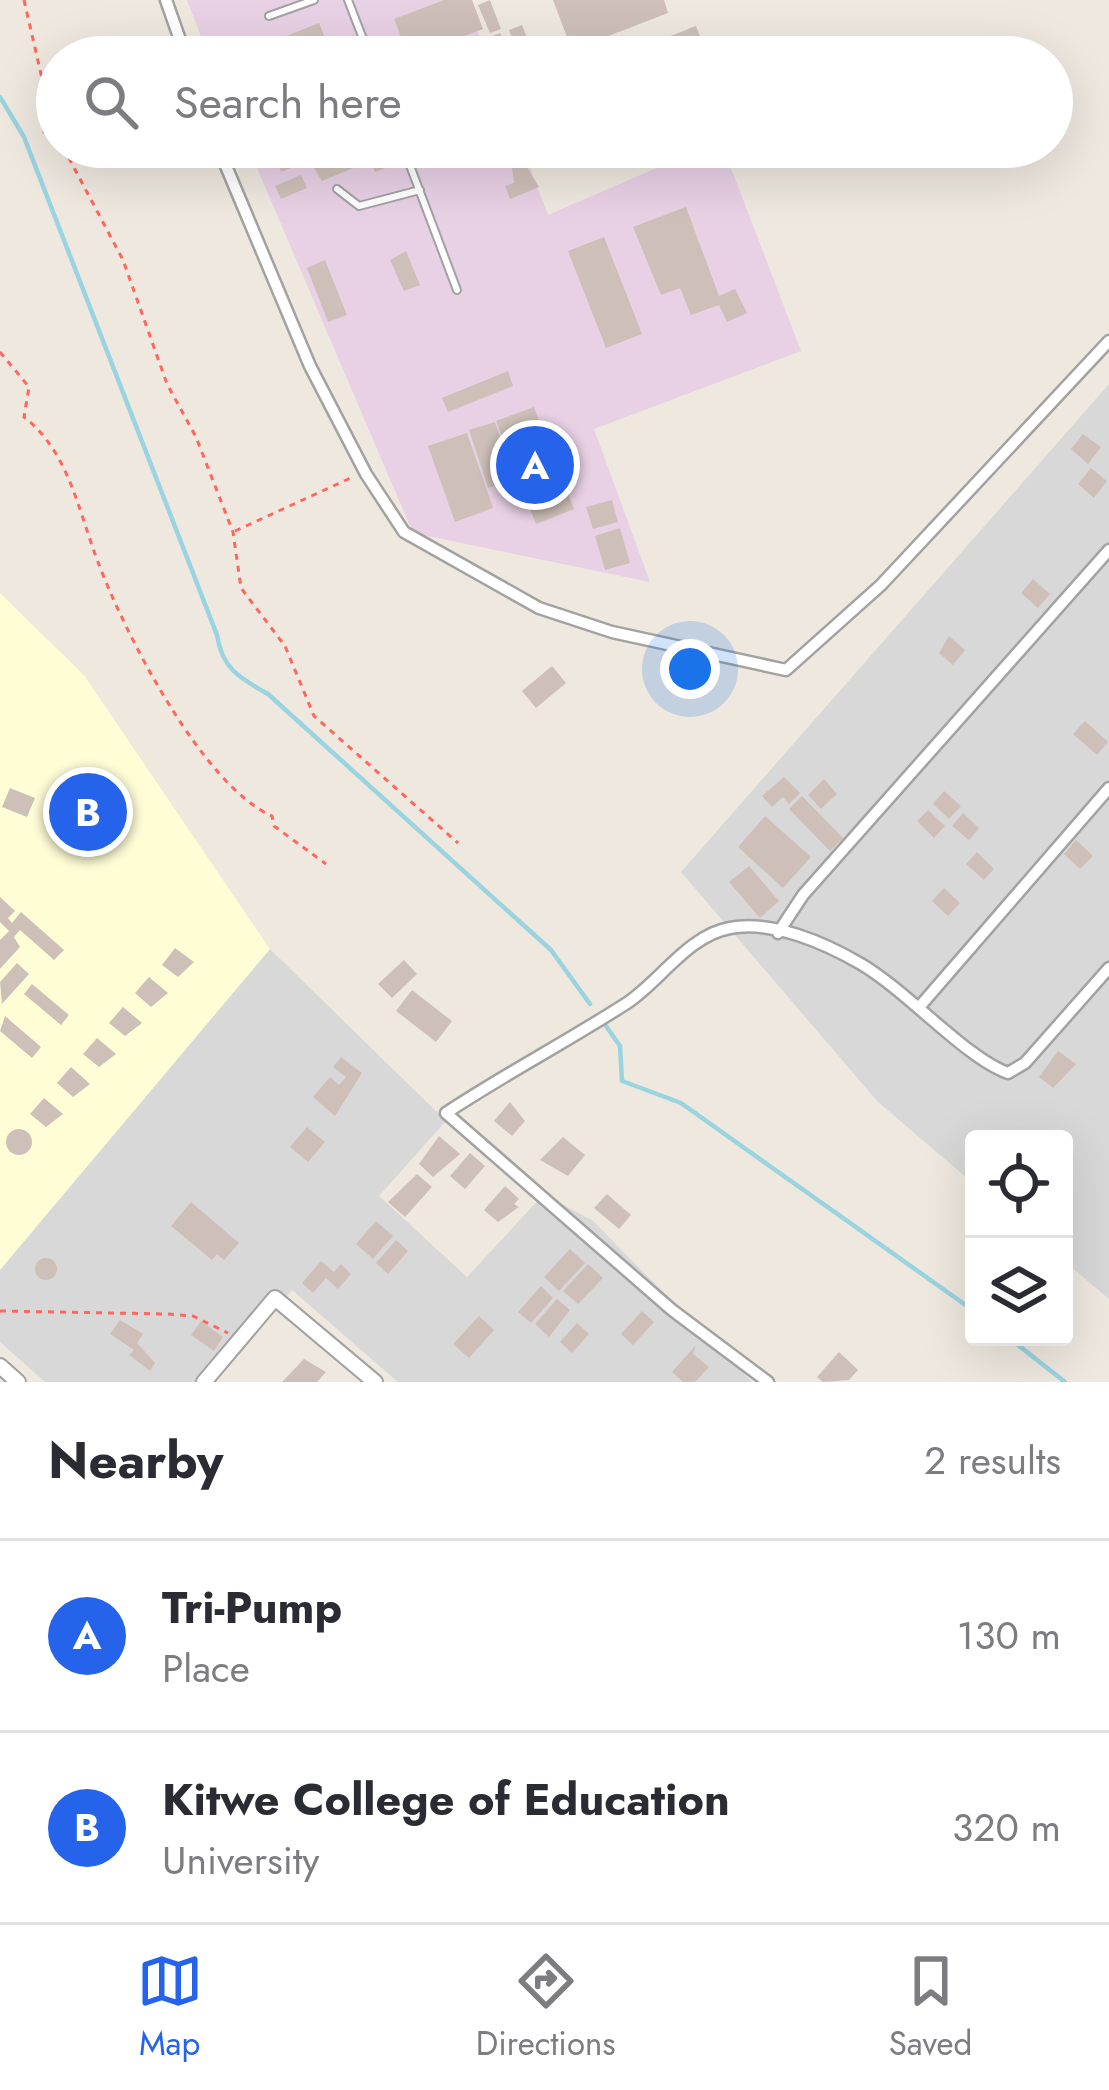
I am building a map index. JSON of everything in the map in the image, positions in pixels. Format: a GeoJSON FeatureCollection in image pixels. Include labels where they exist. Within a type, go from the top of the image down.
{"type":"FeatureCollection","features":[{"type":"Feature","properties":{"kind":"street"},"geometry":{"type":"LineString","coordinates":[[166,0],[179,36]]}},
{"type":"Feature","properties":{"kind":"street"},"geometry":{"type":"LineString","coordinates":[[227,168],[291,325],[366,474],[404,532],[539,608],[612,632],[786,670],[881,585],[1109,341]]}},
{"type":"Feature","properties":{"kind":"street"},"geometry":{"type":"LineString","coordinates":[[778,933],[803,895],[1109,550]]}},
{"type":"Feature","properties":{"kind":"street"},"geometry":{"type":"LineString","coordinates":[[921,1005],[1109,788]]}},
{"type":"Feature","properties":{"kind":"street"},"geometry":{"type":"LineString","coordinates":[[768,1382],[672,1310],[446,1113],[625,1004],[704,938],[725,928],[813,940],[857,962],[921,1005],[992,1068],[1008,1073],[1024,1063],[1109,968]]}},
{"type":"Feature","properties":{"kind":"street"},"geometry":{"type":"LineString","coordinates":[[204,1382],[275,1298],[375,1382]]}},
{"type":"Feature","properties":{"kind":"street"},"geometry":{"type":"LineString","coordinates":[[0,1366],[18,1382]]}},
{"type":"Feature","properties":{"kind":"lane"},"geometry":{"type":"LineString","coordinates":[[269,16],[314,0]]}},
{"type":"Feature","properties":{"kind":"lane"},"geometry":{"type":"LineString","coordinates":[[348,0],[362,36]]}},
{"type":"Feature","properties":{"kind":"lane"},"geometry":{"type":"LineString","coordinates":[[412,168],[457,290]]}},
{"type":"Feature","properties":{"kind":"lane"},"geometry":{"type":"LineString","coordinates":[[338,188],[359,206],[420,190]]}},
{"type":"Feature","properties":{"kind":"path"},"geometry":{"type":"LineString","coordinates":[[23,0],[36,54]]}},
{"type":"Feature","properties":{"kind":"path"},"geometry":{"type":"LineString","coordinates":[[74,168],[123,260],[167,384],[196,436],[233,532],[242,588],[285,646],[314,716],[458,843]]}},
{"type":"Feature","properties":{"kind":"path"},"geometry":{"type":"LineString","coordinates":[[0,352],[28,387],[24,417],[48,435],[62,460],[100,568],[194,746],[252,808],[272,816],[274,826],[326,864]]}},
{"type":"Feature","properties":{"kind":"path"},"geometry":{"type":"LineString","coordinates":[[233,532],[282,506],[366,474]]}},
{"type":"Feature","properties":{"kind":"path"},"geometry":{"type":"LineString","coordinates":[[0,1311],[193,1316],[239,1340]]}},
{"type":"Feature","properties":{"kind":"shaded area"},"geometry":{"type":"Polygon","coordinates":[[[187,0],[466,0],[479,36],[201,36],[187,0]]]}},
{"type":"Feature","properties":{"kind":"shaded area"},"geometry":{"type":"Polygon","coordinates":[[[257,168],[530,168],[548,215],[657,168],[731,168],[801,351],[594,429],[650,582],[413,533],[257,168]]]}},
{"type":"Feature","properties":{"kind":"shaded area"},"geometry":{"type":"Polygon","coordinates":[[[1109,384],[1109,1299],[1073,1269],[1073,1130],[965,1130],[965,1176],[878,1102],[681,872],[1109,384]]]}},
{"type":"Feature","properties":{"kind":"shaded area"},"geometry":{"type":"Polygon","coordinates":[[[0,593],[84,675],[270,949],[446,1121],[379,1196],[467,1277],[544,1194],[593,1221],[752,1382],[398,1382],[292,1290],[212,1382],[45,1382],[0,1342],[0,593]]]}},
{"type":"Feature","properties":{"kind":"shaded area"},"geometry":{"type":"Polygon","coordinates":[[[0,593],[84,675],[270,949],[0,1270],[0,593]]]}},
{"type":"Feature","properties":{"kind":"building"},"geometry":{"type":"Polygon","coordinates":[[[444,0],[472,0],[483,29],[464,36],[401,36],[394,19],[444,0]]]}},
{"type":"Feature","properties":{"kind":"building"},"geometry":{"type":"Polygon","coordinates":[[[490,0],[501,29],[490,33],[478,5],[490,0]]]}},
{"type":"Feature","properties":{"kind":"building"},"geometry":{"type":"Polygon","coordinates":[[[553,0],[664,0],[668,13],[608,36],[567,36],[553,0]]]}},
{"type":"Feature","properties":{"kind":"building"},"geometry":{"type":"Polygon","coordinates":[[[319,23],[324,36],[286,36],[319,23]]]}},
{"type":"Feature","properties":{"kind":"building"},"geometry":{"type":"Polygon","coordinates":[[[522,25],[526,36],[511,36],[509,30],[522,25]]]}},
{"type":"Feature","properties":{"kind":"building"},"geometry":{"type":"Polygon","coordinates":[[[696,26],[700,36],[671,36],[696,26]]]}},
{"type":"Feature","properties":{"kind":"building"},"geometry":{"type":"Polygon","coordinates":[[[314,168],[353,168],[322,181],[314,168]]]}},
{"type":"Feature","properties":{"kind":"building"},"geometry":{"type":"Polygon","coordinates":[[[512,168],[527,168],[539,187],[510,199],[505,186],[514,183],[512,168]]]}},
{"type":"Feature","properties":{"kind":"building"},"geometry":{"type":"Polygon","coordinates":[[[301,175],[307,188],[281,199],[275,186],[301,175]]]}},
{"type":"Feature","properties":{"kind":"building"},"geometry":{"type":"Polygon","coordinates":[[[686,207],[719,296],[735,289],[747,313],[727,322],[719,305],[691,315],[680,288],[661,295],[633,227],[686,207]]]}},
{"type":"Feature","properties":{"kind":"building"},"geometry":{"type":"Polygon","coordinates":[[[604,237],[642,334],[606,348],[568,251],[604,237]]]}},
{"type":"Feature","properties":{"kind":"building"},"geometry":{"type":"Polygon","coordinates":[[[406,251],[420,285],[404,291],[390,260],[406,251]]]}},
{"type":"Feature","properties":{"kind":"building"},"geometry":{"type":"Polygon","coordinates":[[[325,260],[347,315],[328,322],[307,268],[325,260]]]}},
{"type":"Feature","properties":{"kind":"building"},"geometry":{"type":"Polygon","coordinates":[[[508,371],[513,386],[448,412],[442,398],[508,371]]]}},
{"type":"Feature","properties":{"kind":"building"},"geometry":{"type":"Polygon","coordinates":[[[534,407],[574,509],[536,524],[496,421],[534,407]]]}},
{"type":"Feature","properties":{"kind":"building"},"geometry":{"type":"Polygon","coordinates":[[[495,422],[514,479],[488,488],[469,430],[495,422]]]}},
{"type":"Feature","properties":{"kind":"building"},"geometry":{"type":"Polygon","coordinates":[[[467,433],[493,508],[455,522],[428,446],[467,433]]]}},
{"type":"Feature","properties":{"kind":"building"},"geometry":{"type":"Polygon","coordinates":[[[1083,434],[1101,447],[1088,464],[1071,449],[1083,434]]]}},
{"type":"Feature","properties":{"kind":"building"},"geometry":{"type":"Polygon","coordinates":[[[1091,468],[1107,481],[1094,498],[1078,484],[1091,468]]]}},
{"type":"Feature","properties":{"kind":"building"},"geometry":{"type":"Polygon","coordinates":[[[612,500],[618,522],[593,529],[586,507],[612,500]]]}},
{"type":"Feature","properties":{"kind":"building"},"geometry":{"type":"Polygon","coordinates":[[[620,528],[630,563],[605,570],[595,536],[620,528]]]}},
{"type":"Feature","properties":{"kind":"building"},"geometry":{"type":"Polygon","coordinates":[[[1033,579],[1050,594],[1038,608],[1021,593],[1033,579]]]}},
{"type":"Feature","properties":{"kind":"building"},"geometry":{"type":"Polygon","coordinates":[[[949,636],[965,650],[953,665],[939,653],[949,636]]]}},
{"type":"Feature","properties":{"kind":"building"},"geometry":{"type":"Polygon","coordinates":[[[552,666],[566,683],[536,708],[522,691],[552,666]]]}},
{"type":"Feature","properties":{"kind":"building"},"geometry":{"type":"Polygon","coordinates":[[[1085,721],[1108,742],[1097,755],[1073,734],[1085,721]]]}},
{"type":"Feature","properties":{"kind":"building"},"geometry":{"type":"Polygon","coordinates":[[[784,777],[800,793],[789,804],[783,797],[772,807],[762,796],[784,777]]]}},
{"type":"Feature","properties":{"kind":"building"},"geometry":{"type":"Polygon","coordinates":[[[824,779],[837,794],[821,809],[808,795],[824,779]]]}},
{"type":"Feature","properties":{"kind":"building"},"geometry":{"type":"Polygon","coordinates":[[[10,788],[35,798],[27,817],[2,807],[10,788]]]}},
{"type":"Feature","properties":{"kind":"building"},"geometry":{"type":"Polygon","coordinates":[[[944,791],[961,806],[949,819],[933,804],[944,791]]]}},
{"type":"Feature","properties":{"kind":"building"},"geometry":{"type":"Polygon","coordinates":[[[802,796],[843,838],[830,851],[789,809],[802,796]]]}},
{"type":"Feature","properties":{"kind":"building"},"geometry":{"type":"Polygon","coordinates":[[[928,810],[945,826],[934,838],[917,821],[928,810]]]}},
{"type":"Feature","properties":{"kind":"building"},"geometry":{"type":"Polygon","coordinates":[[[963,813],[979,828],[969,840],[952,826],[963,813]]]}},
{"type":"Feature","properties":{"kind":"building"},"geometry":{"type":"Polygon","coordinates":[[[765,816],[811,857],[783,888],[738,847],[765,816]]]}},
{"type":"Feature","properties":{"kind":"building"},"geometry":{"type":"Polygon","coordinates":[[[1076,840],[1093,856],[1080,869],[1064,854],[1076,840]]]}},
{"type":"Feature","properties":{"kind":"building"},"geometry":{"type":"Polygon","coordinates":[[[977,852],[994,869],[984,880],[966,864],[977,852]]]}},
{"type":"Feature","properties":{"kind":"building"},"geometry":{"type":"Polygon","coordinates":[[[749,866],[779,901],[760,918],[729,882],[749,866]]]}},
{"type":"Feature","properties":{"kind":"building"},"geometry":{"type":"Polygon","coordinates":[[[944,888],[960,903],[948,916],[932,901],[944,888]]]}},
{"type":"Feature","properties":{"kind":"building"},"geometry":{"type":"Polygon","coordinates":[[[0,897],[15,911],[8,918],[12,923],[21,912],[64,950],[54,960],[20,930],[14,937],[20,947],[0,969],[0,940],[9,931],[0,922],[0,897]]]}},
{"type":"Feature","properties":{"kind":"building"},"geometry":{"type":"Polygon","coordinates":[[[175,948],[194,962],[178,977],[162,965],[175,948]]]}},
{"type":"Feature","properties":{"kind":"building"},"geometry":{"type":"Polygon","coordinates":[[[404,960],[417,974],[392,998],[378,984],[404,960]]]}},
{"type":"Feature","properties":{"kind":"building"},"geometry":{"type":"Polygon","coordinates":[[[17,963],[29,974],[2,1004],[0,982],[17,963]]]}},
{"type":"Feature","properties":{"kind":"building"},"geometry":{"type":"Polygon","coordinates":[[[149,977],[168,993],[151,1007],[135,993],[149,977]]]}},
{"type":"Feature","properties":{"kind":"building"},"geometry":{"type":"Polygon","coordinates":[[[32,984],[69,1015],[61,1025],[24,994],[32,984]]]}},
{"type":"Feature","properties":{"kind":"building"},"geometry":{"type":"Polygon","coordinates":[[[412,990],[452,1021],[436,1042],[396,1011],[412,990]]]}},
{"type":"Feature","properties":{"kind":"building"},"geometry":{"type":"Polygon","coordinates":[[[123,1007],[142,1023],[125,1036],[109,1023],[123,1007]]]}},
{"type":"Feature","properties":{"kind":"building"},"geometry":{"type":"Polygon","coordinates":[[[5,1016],[41,1047],[32,1058],[0,1031],[5,1016]]]}},
{"type":"Feature","properties":{"kind":"building"},"geometry":{"type":"Polygon","coordinates":[[[97,1038],[116,1054],[99,1067],[83,1054],[97,1038]]]}},
{"type":"Feature","properties":{"kind":"building"},"geometry":{"type":"Polygon","coordinates":[[[1058,1051],[1076,1064],[1053,1088],[1039,1077],[1058,1051]]]}},
{"type":"Feature","properties":{"kind":"building"},"geometry":{"type":"Polygon","coordinates":[[[341,1057],[362,1073],[335,1116],[313,1097],[330,1077],[339,1085],[346,1077],[333,1067],[341,1057]]]}},
{"type":"Feature","properties":{"kind":"building"},"geometry":{"type":"Polygon","coordinates":[[[71,1067],[90,1084],[73,1097],[57,1083],[71,1067]]]}},
{"type":"Feature","properties":{"kind":"building"},"geometry":{"type":"Polygon","coordinates":[[[44,1098],[63,1114],[46,1127],[30,1114],[44,1098]]]}},
{"type":"Feature","properties":{"kind":"building"},"geometry":{"type":"Polygon","coordinates":[[[510,1102],[525,1121],[512,1136],[494,1121],[510,1102]]]}},
{"type":"Feature","properties":{"kind":"building"},"geometry":{"type":"Polygon","coordinates":[[[307,1127],[325,1142],[308,1162],[290,1147],[307,1127]]]}},
{"type":"Feature","properties":{"kind":"building"},"geometry":{"type":"Polygon","coordinates":[[[19,1129],[32,1142],[19,1155],[6,1142],[19,1129]]]}},
{"type":"Feature","properties":{"kind":"building"},"geometry":{"type":"Polygon","coordinates":[[[439,1136],[460,1154],[433,1177],[419,1164],[439,1136]]]}},
{"type":"Feature","properties":{"kind":"building"},"geometry":{"type":"Polygon","coordinates":[[[563,1137],[585,1155],[568,1176],[540,1160],[563,1137]]]}},
{"type":"Feature","properties":{"kind":"building"},"geometry":{"type":"Polygon","coordinates":[[[470,1153],[485,1166],[465,1189],[450,1176],[470,1153]]]}},
{"type":"Feature","properties":{"kind":"building"},"geometry":{"type":"Polygon","coordinates":[[[417,1174],[432,1187],[405,1217],[388,1202],[417,1174]]]}},
{"type":"Feature","properties":{"kind":"building"},"geometry":{"type":"Polygon","coordinates":[[[505,1186],[519,1199],[514,1204],[519,1207],[498,1222],[484,1210],[505,1186]]]}},
{"type":"Feature","properties":{"kind":"building"},"geometry":{"type":"Polygon","coordinates":[[[607,1194],[631,1215],[619,1229],[594,1208],[607,1194]]]}},
{"type":"Feature","properties":{"kind":"building"},"geometry":{"type":"Polygon","coordinates":[[[191,1202],[239,1243],[224,1260],[217,1254],[212,1260],[171,1226],[191,1202]]]}},
{"type":"Feature","properties":{"kind":"building"},"geometry":{"type":"Polygon","coordinates":[[[376,1221],[393,1236],[373,1259],[356,1244],[376,1221]]]}},
{"type":"Feature","properties":{"kind":"building"},"geometry":{"type":"Polygon","coordinates":[[[396,1240],[408,1251],[388,1274],[376,1263],[396,1240]]]}},
{"type":"Feature","properties":{"kind":"building"},"geometry":{"type":"Polygon","coordinates":[[[570,1249],[585,1263],[559,1291],[544,1277],[570,1249]]]}},
{"type":"Feature","properties":{"kind":"building"},"geometry":{"type":"Polygon","coordinates":[[[46,1258],[57,1269],[46,1280],[35,1269],[46,1258]]]}},
{"type":"Feature","properties":{"kind":"building"},"geometry":{"type":"Polygon","coordinates":[[[321,1261],[334,1272],[341,1264],[351,1274],[338,1289],[326,1278],[313,1293],[302,1283],[321,1261]]]}},
{"type":"Feature","properties":{"kind":"building"},"geometry":{"type":"Polygon","coordinates":[[[588,1264],[603,1278],[578,1304],[563,1291],[588,1264]]]}},
{"type":"Feature","properties":{"kind":"building"},"geometry":{"type":"Polygon","coordinates":[[[541,1286],[553,1298],[531,1323],[518,1312],[541,1286]]]}},
{"type":"Feature","properties":{"kind":"building"},"geometry":{"type":"Polygon","coordinates":[[[557,1299],[570,1310],[549,1337],[535,1324],[557,1299]]]}},
{"type":"Feature","properties":{"kind":"building"},"geometry":{"type":"Polygon","coordinates":[[[642,1311],[654,1322],[633,1345],[621,1334],[642,1311]]]}},
{"type":"Feature","properties":{"kind":"building"},"geometry":{"type":"Polygon","coordinates":[[[479,1316],[494,1330],[469,1358],[453,1344],[479,1316]]]}},
{"type":"Feature","properties":{"kind":"building"},"geometry":{"type":"Polygon","coordinates":[[[120,1320],[143,1334],[137,1343],[155,1363],[150,1371],[129,1355],[134,1350],[110,1334],[120,1320]]]}},
{"type":"Feature","properties":{"kind":"building"},"geometry":{"type":"Polygon","coordinates":[[[201,1321],[223,1337],[214,1351],[191,1335],[201,1321]]]}},
{"type":"Feature","properties":{"kind":"building"},"geometry":{"type":"Polygon","coordinates":[[[577,1323],[589,1334],[572,1353],[560,1342],[577,1323]]]}},
{"type":"Feature","properties":{"kind":"building"},"geometry":{"type":"Polygon","coordinates":[[[696,1345],[693,1354],[709,1367],[695,1382],[683,1382],[672,1372],[696,1345]]]}},
{"type":"Feature","properties":{"kind":"building"},"geometry":{"type":"Polygon","coordinates":[[[839,1352],[858,1370],[849,1380],[823,1382],[817,1377],[839,1352]]]}},
{"type":"Feature","properties":{"kind":"building"},"geometry":{"type":"Polygon","coordinates":[[[304,1359],[326,1372],[317,1382],[282,1382],[304,1359]]]}},
{"type":"Feature","properties":{"kind":"waterway"},"geometry":{"type":"LineString","coordinates":[[0,97],[36,168]]}},
{"type":"Feature","properties":{"kind":"waterway"},"geometry":{"type":"LineString","coordinates":[[36,168],[228,664],[268,694],[551,950],[590,1004]]}},
{"type":"Feature","properties":{"kind":"waterway"},"geometry":{"type":"LineString","coordinates":[[606,1026],[620,1046],[622,1081],[681,1103],[965,1305]]}},
{"type":"Feature","properties":{"kind":"waterway"},"geometry":{"type":"LineString","coordinates":[[1019,1346],[1065,1382]]}},
{"type":"Feature","properties":{"kind":"place","name":"Tri-Pump"},"geometry":{"type":"Point","coordinates":[535,465]}},
{"type":"Feature","properties":{"kind":"place","name":"Kitwe College of Education"},"geometry":{"type":"Point","coordinates":[88,812]}}]}
